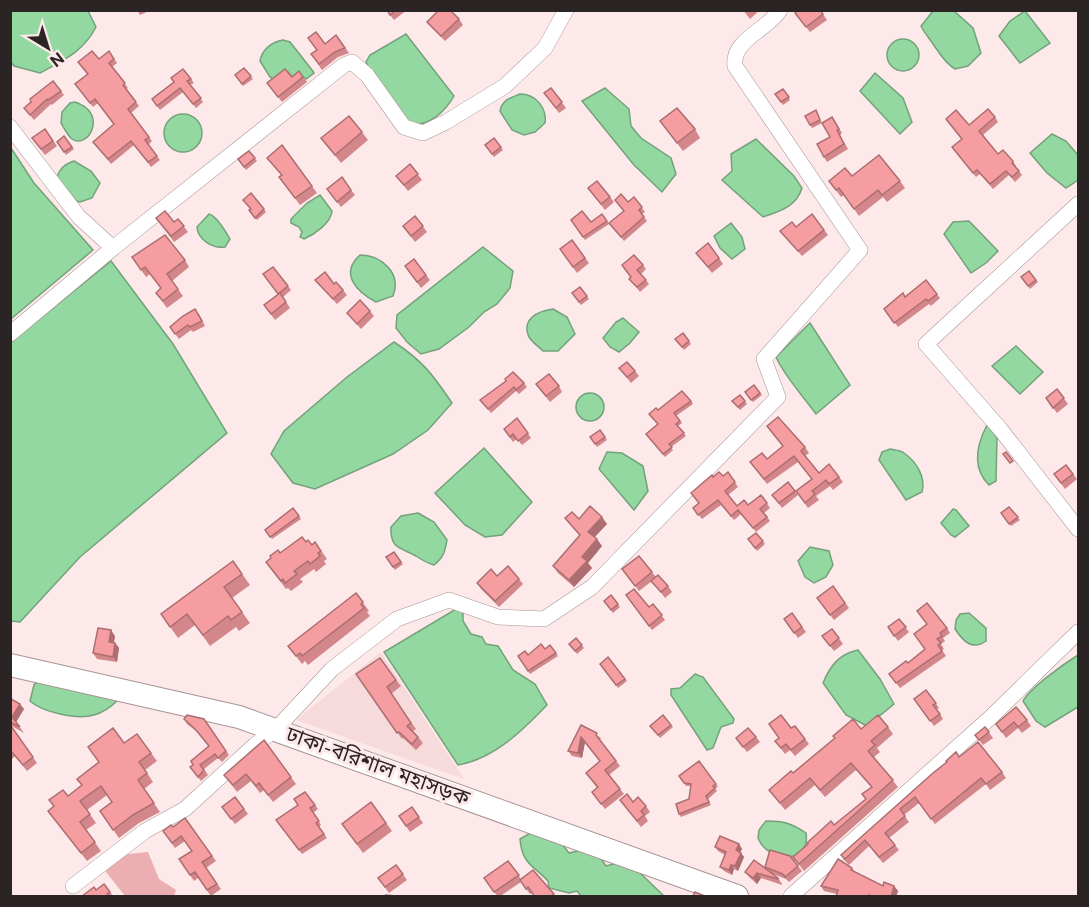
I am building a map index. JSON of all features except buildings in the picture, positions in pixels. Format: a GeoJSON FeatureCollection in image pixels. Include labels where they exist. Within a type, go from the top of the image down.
{"type":"FeatureCollection","features":[{"type":"Feature","properties":{"kind":"highway","name":"ঢাকা-বরিশাল মহাসড়ক"},"geometry":{"type":"LineString","coordinates":[[10,665],[239,717],[737,897]]}},
{"type":"Feature","properties":{"kind":"street"},"geometry":{"type":"LineString","coordinates":[[10,334],[113,248],[344,65],[352,62],[368,75],[404,128],[423,133],[446,122],[505,86],[545,48],[566,10]]}},
{"type":"Feature","properties":{"kind":"street"},"geometry":{"type":"LineString","coordinates":[[73,886],[145,831],[185,808],[276,729],[332,669],[397,619],[449,600],[498,617],[544,619],[592,587],[778,397],[764,359],[860,250],[735,66],[734,57],[741,46],[780,10]]}},
{"type":"Feature","properties":{"kind":"street"},"geometry":{"type":"LineString","coordinates":[[10,127],[79,216],[113,248]]}},
{"type":"Feature","properties":{"kind":"street"},"geometry":{"type":"LineString","coordinates":[[1078,204],[926,344],[1002,430],[1078,529]]}},
{"type":"Feature","properties":{"kind":"street"},"geometry":{"type":"LineString","coordinates":[[791,897],[991,717],[1078,632]]}},
{"type":"Feature","properties":{"kind":"shaded area"},"geometry":{"type":"Polygon","coordinates":[[[10,11],[88,11],[96,27],[79,49],[40,73],[14,66],[11,62],[10,11]]]}},
{"type":"Feature","properties":{"kind":"shaded area"},"geometry":{"type":"Polygon","coordinates":[[[933,11],[954,11],[973,28],[981,53],[968,66],[955,69],[951,66],[943,59],[924,32],[921,26],[933,11]]]}},
{"type":"Feature","properties":{"kind":"shaded area"},"geometry":{"type":"Polygon","coordinates":[[[1025,11],[1050,43],[1020,63],[999,36],[1010,21],[1025,11]]]}},
{"type":"Feature","properties":{"kind":"shaded area"},"geometry":{"type":"Polygon","coordinates":[[[406,34],[454,96],[436,117],[417,125],[410,125],[370,71],[366,62],[370,55],[406,34]]]}},
{"type":"Feature","properties":{"kind":"shaded area"},"geometry":{"type":"Polygon","coordinates":[[[903,39],[914,44],[919,55],[914,66],[903,71],[892,66],[887,55],[892,44],[903,39]]]}},
{"type":"Feature","properties":{"kind":"shaded area"},"geometry":{"type":"Polygon","coordinates":[[[283,40],[290,42],[314,73],[306,79],[301,75],[294,80],[288,72],[275,80],[270,77],[260,61],[268,47],[283,40]]]}},
{"type":"Feature","properties":{"kind":"shaded area"},"geometry":{"type":"Polygon","coordinates":[[[875,73],[903,98],[912,122],[900,134],[860,91],[875,73]]]}},
{"type":"Feature","properties":{"kind":"shaded area"},"geometry":{"type":"Polygon","coordinates":[[[605,88],[629,109],[631,126],[641,138],[671,158],[676,174],[662,192],[634,165],[582,101],[605,88]]]}},
{"type":"Feature","properties":{"kind":"shaded area"},"geometry":{"type":"Polygon","coordinates":[[[520,94],[535,99],[542,107],[545,117],[545,123],[535,132],[524,135],[512,130],[500,111],[505,102],[520,94]]]}},
{"type":"Feature","properties":{"kind":"shaded area"},"geometry":{"type":"Polygon","coordinates":[[[75,102],[85,107],[93,121],[89,135],[78,141],[71,138],[61,123],[62,112],[70,103],[75,102]]]}},
{"type":"Feature","properties":{"kind":"shaded area"},"geometry":{"type":"Polygon","coordinates":[[[183,114],[197,119],[202,133],[197,147],[183,152],[169,147],[164,133],[169,119],[183,114]]]}},
{"type":"Feature","properties":{"kind":"shaded area"},"geometry":{"type":"Polygon","coordinates":[[[1052,134],[1066,141],[1078,155],[1078,180],[1066,188],[1047,173],[1030,153],[1052,134]]]}},
{"type":"Feature","properties":{"kind":"shaded area"},"geometry":{"type":"Polygon","coordinates":[[[756,139],[794,176],[802,188],[792,204],[763,217],[722,180],[732,171],[731,154],[756,139]]]}},
{"type":"Feature","properties":{"kind":"shaded area"},"geometry":{"type":"Polygon","coordinates":[[[11,148],[34,183],[93,250],[11,319],[11,148]]]}},
{"type":"Feature","properties":{"kind":"shaded area"},"geometry":{"type":"Polygon","coordinates":[[[74,161],[91,171],[100,183],[92,198],[80,202],[76,201],[57,177],[63,167],[74,161]]]}},
{"type":"Feature","properties":{"kind":"shaded area"},"geometry":{"type":"Polygon","coordinates":[[[320,195],[332,211],[331,215],[322,228],[304,239],[300,237],[302,232],[299,227],[291,223],[291,219],[307,203],[320,195]]]}},
{"type":"Feature","properties":{"kind":"shaded area"},"geometry":{"type":"Polygon","coordinates":[[[209,214],[218,221],[230,239],[225,247],[216,247],[207,243],[198,232],[197,227],[209,214]]]}},
{"type":"Feature","properties":{"kind":"shaded area"},"geometry":{"type":"Polygon","coordinates":[[[969,221],[998,251],[971,273],[944,234],[953,222],[969,221]]]}},
{"type":"Feature","properties":{"kind":"shaded area"},"geometry":{"type":"Polygon","coordinates":[[[731,223],[742,237],[745,249],[732,259],[720,248],[714,236],[731,223]]]}},
{"type":"Feature","properties":{"kind":"shaded area"},"geometry":{"type":"Polygon","coordinates":[[[483,247],[513,271],[510,288],[497,304],[484,312],[469,327],[439,349],[421,354],[396,328],[397,315],[483,247]]]}},
{"type":"Feature","properties":{"kind":"shaded area"},"geometry":{"type":"Polygon","coordinates":[[[360,255],[375,258],[388,267],[395,280],[393,296],[376,302],[357,288],[351,276],[351,269],[360,255]]]}},
{"type":"Feature","properties":{"kind":"shaded area"},"geometry":{"type":"Polygon","coordinates":[[[111,261],[173,344],[227,433],[80,557],[20,622],[11,621],[11,342],[111,261]]]}},
{"type":"Feature","properties":{"kind":"shaded area"},"geometry":{"type":"Polygon","coordinates":[[[553,309],[567,317],[575,334],[558,351],[543,351],[529,337],[527,325],[532,317],[553,309]]]}},
{"type":"Feature","properties":{"kind":"shaded area"},"geometry":{"type":"Polygon","coordinates":[[[623,318],[639,332],[619,352],[610,347],[603,338],[616,322],[623,318]]]}},
{"type":"Feature","properties":{"kind":"shaded area"},"geometry":{"type":"Polygon","coordinates":[[[810,323],[850,385],[816,414],[789,379],[776,357],[810,323]]]}},
{"type":"Feature","properties":{"kind":"shaded area"},"geometry":{"type":"Polygon","coordinates":[[[394,342],[427,369],[452,403],[428,430],[393,454],[315,489],[293,483],[271,454],[284,431],[347,377],[394,342]]]}},
{"type":"Feature","properties":{"kind":"shaded area"},"geometry":{"type":"Polygon","coordinates":[[[1016,346],[1043,372],[1020,394],[992,366],[1016,346]]]}},
{"type":"Feature","properties":{"kind":"shaded area"},"geometry":{"type":"Polygon","coordinates":[[[590,393],[600,397],[604,407],[600,417],[590,421],[580,417],[576,407],[580,397],[590,393]]]}},
{"type":"Feature","properties":{"kind":"shaded area"},"geometry":{"type":"Polygon","coordinates":[[[987,425],[997,437],[996,481],[989,485],[978,464],[978,449],[987,425]]]}},
{"type":"Feature","properties":{"kind":"shaded area"},"geometry":{"type":"Polygon","coordinates":[[[484,448],[532,502],[502,535],[485,537],[465,525],[435,493],[484,448]]]}},
{"type":"Feature","properties":{"kind":"shaded area"},"geometry":{"type":"Polygon","coordinates":[[[890,449],[903,452],[916,466],[923,481],[922,492],[906,500],[879,460],[882,452],[890,449]]]}},
{"type":"Feature","properties":{"kind":"shaded area"},"geometry":{"type":"Polygon","coordinates":[[[607,452],[622,453],[643,466],[648,491],[634,510],[599,469],[607,452]]]}},
{"type":"Feature","properties":{"kind":"shaded area"},"geometry":{"type":"Polygon","coordinates":[[[953,509],[969,526],[955,537],[941,523],[953,509]]]}},
{"type":"Feature","properties":{"kind":"shaded area"},"geometry":{"type":"Polygon","coordinates":[[[418,513],[434,522],[447,540],[440,560],[434,565],[401,549],[392,540],[391,527],[401,516],[418,513]]]}},
{"type":"Feature","properties":{"kind":"shaded area"},"geometry":{"type":"Polygon","coordinates":[[[810,547],[829,551],[833,565],[826,577],[814,583],[805,577],[798,561],[810,547]]]}},
{"type":"Feature","properties":{"kind":"shaded area"},"geometry":{"type":"Polygon","coordinates":[[[456,609],[460,609],[463,614],[463,621],[471,634],[482,637],[486,644],[498,646],[513,670],[535,684],[547,705],[518,733],[496,750],[484,757],[458,765],[384,652],[456,609]]]}},
{"type":"Feature","properties":{"kind":"shaded area"},"geometry":{"type":"Polygon","coordinates":[[[969,613],[986,628],[986,641],[981,644],[968,643],[955,629],[956,620],[960,614],[969,613]]]}},
{"type":"Feature","properties":{"kind":"shaded area"},"geometry":{"type":"Polygon","coordinates":[[[858,650],[880,679],[894,704],[867,726],[846,715],[823,683],[840,658],[858,650]]]}},
{"type":"Feature","properties":{"kind":"shaded area"},"geometry":{"type":"Polygon","coordinates":[[[381,652],[464,779],[296,720],[381,652]]]}},
{"type":"Feature","properties":{"kind":"shaded area"},"geometry":{"type":"Polygon","coordinates":[[[1078,655],[1078,707],[1045,727],[1036,721],[1023,701],[1040,683],[1078,655]]]}},
{"type":"Feature","properties":{"kind":"shaded area"},"geometry":{"type":"Polygon","coordinates":[[[695,674],[703,677],[734,719],[733,723],[721,727],[713,748],[707,750],[671,695],[671,689],[680,688],[695,674]]]}},
{"type":"Feature","properties":{"kind":"shaded area"},"geometry":{"type":"Polygon","coordinates":[[[44,675],[118,700],[94,715],[69,716],[51,712],[30,701],[34,685],[44,675]]]}},
{"type":"Feature","properties":{"kind":"shaded area"},"geometry":{"type":"Polygon","coordinates":[[[766,821],[787,823],[806,833],[806,844],[802,851],[787,857],[770,852],[758,838],[759,830],[766,821]]]}},
{"type":"Feature","properties":{"kind":"shaded area"},"geometry":{"type":"Polygon","coordinates":[[[532,832],[562,844],[569,853],[590,851],[598,856],[606,866],[621,862],[639,872],[664,896],[581,896],[577,891],[569,893],[549,888],[548,881],[523,854],[520,839],[532,832]]]}},
{"type":"Feature","properties":{"kind":"shaded area"},"geometry":{"type":"Polygon","coordinates":[[[148,852],[159,879],[176,890],[174,896],[125,896],[106,872],[109,856],[148,852]]]}}]}
